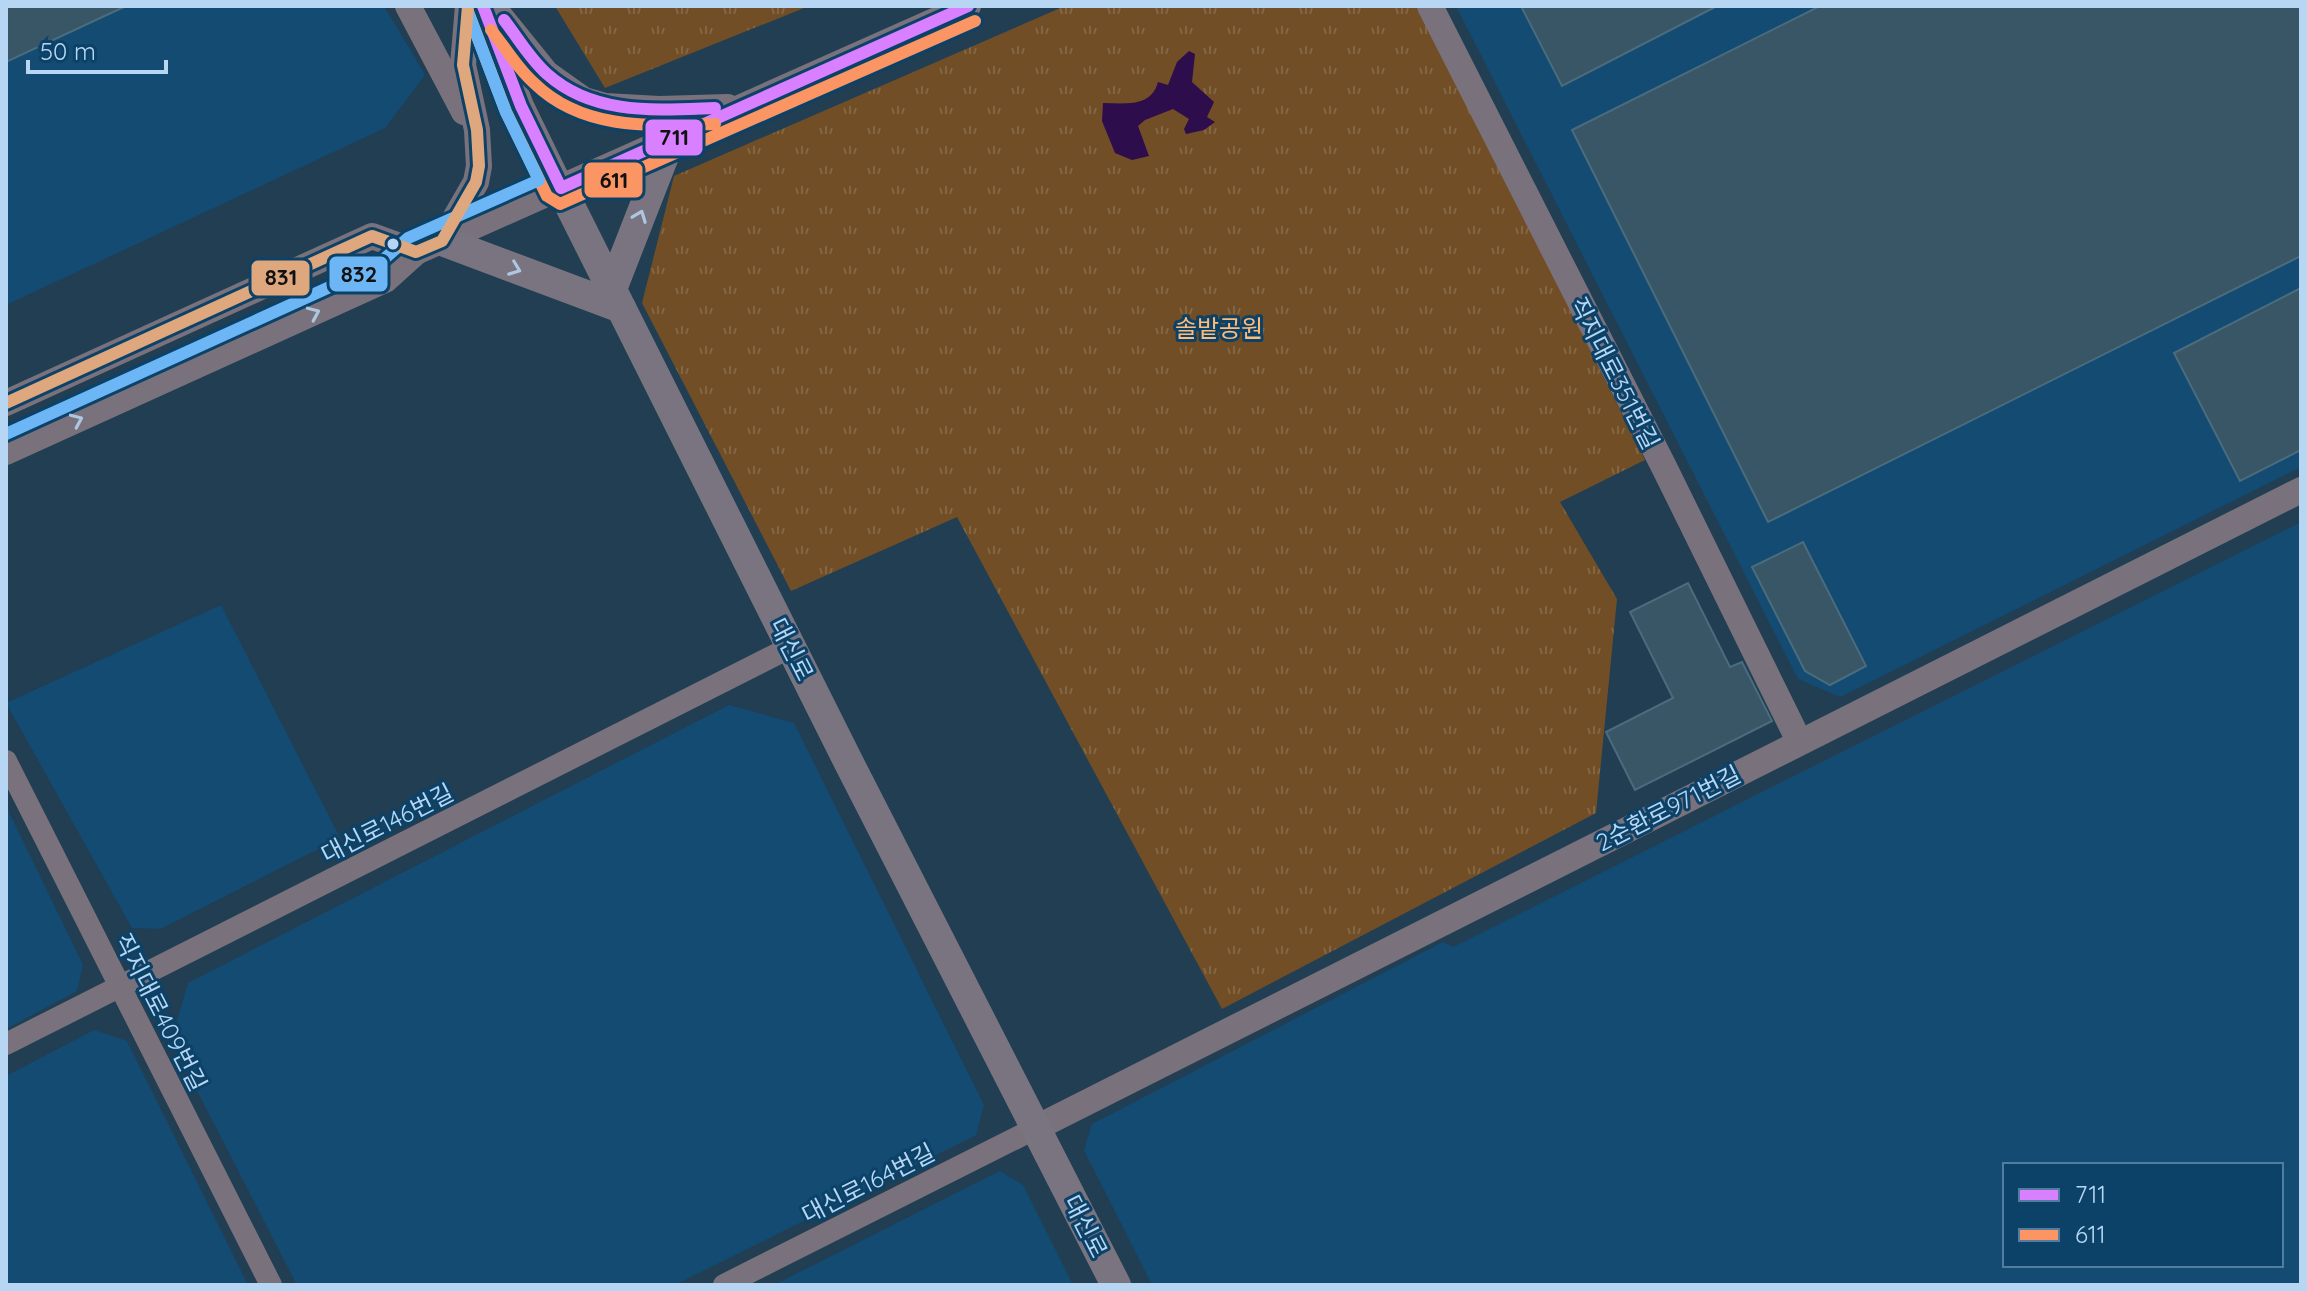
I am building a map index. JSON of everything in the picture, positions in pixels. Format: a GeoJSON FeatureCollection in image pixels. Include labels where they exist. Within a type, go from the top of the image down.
{"type":"FeatureCollection","features":[{"type":"Feature","properties":{"kind":"main road"},"geometry":{"type":"LineString","coordinates":[[429,247],[616,298],[671,138]]}},
{"type":"Feature","properties":{"kind":"main road","name":"대신로"},"geometry":{"type":"LineString","coordinates":[[561,188],[1116,1285]]}},
{"type":"Feature","properties":{"kind":"street"},"geometry":{"type":"LineString","coordinates":[[408,6],[478,138]]}},
{"type":"Feature","properties":{"kind":"street"},"geometry":{"type":"LineString","coordinates":[[429,247],[476,182],[479,166],[478,138],[463,65],[468,6]]}},
{"type":"Feature","properties":{"kind":"street","name":"대신로"},"geometry":{"type":"LineString","coordinates":[[483,6],[521,106],[561,188]]}},
{"type":"Feature","properties":{"kind":"street"},"geometry":{"type":"LineString","coordinates":[[492,6],[546,73],[584,100],[605,106],[659,109],[744,106]]}},
{"type":"Feature","properties":{"kind":"street"},"geometry":{"type":"LineString","coordinates":[[6,452],[385,280],[429,247],[968,6]]}},
{"type":"Feature","properties":{"kind":"street","name":"직지대로351번길"},"geometry":{"type":"LineString","coordinates":[[1430,6],[1799,741]]}},
{"type":"Feature","properties":{"kind":"street"},"geometry":{"type":"LineString","coordinates":[[6,403],[372,236],[429,247]]}},
{"type":"Feature","properties":{"kind":"street","name":"2순환로971번길"},"geometry":{"type":"LineString","coordinates":[[1036,1128],[2301,490]]}},
{"type":"Feature","properties":{"kind":"street","name":"대신로146번길"},"geometry":{"type":"LineString","coordinates":[[6,1044],[791,647]]}},
{"type":"Feature","properties":{"kind":"street","name":"직지대로409번길"},"geometry":{"type":"LineString","coordinates":[[6,761],[271,1285]]}},
{"type":"Feature","properties":{"kind":"street","name":"대신로164번길"},"geometry":{"type":"LineString","coordinates":[[724,1285],[1036,1128]]}},
{"type":"Feature","properties":{"kind":"shaded area"},"geometry":{"type":"Polygon","coordinates":[[[6,6],[384,6],[425,75],[385,128],[6,305],[6,6]]]}},
{"type":"Feature","properties":{"kind":"shaded area"},"geometry":{"type":"Polygon","coordinates":[[[1456,6],[2301,6],[2301,467],[1840,697],[1798,679],[1456,6]]]}},
{"type":"Feature","properties":{"kind":"shaded area"},"geometry":{"type":"Polygon","coordinates":[[[1189,51],[1195,54],[1192,82],[1214,102],[1207,117],[1215,122],[1204,130],[1186,134],[1184,129],[1189,119],[1173,109],[1138,126],[1149,156],[1132,160],[1115,153],[1102,121],[1103,103],[1136,102],[1150,96],[1158,82],[1168,85],[1177,62],[1189,51]]]}},
{"type":"Feature","properties":{"kind":"shaded area"},"geometry":{"type":"Polygon","coordinates":[[[2301,522],[2301,1285],[1152,1285],[1084,1150],[1092,1124],[1443,942],[1453,947],[2301,522]]]}},
{"type":"Feature","properties":{"kind":"shaded area"},"geometry":{"type":"Polygon","coordinates":[[[221,605],[340,838],[160,929],[132,928],[6,703],[221,605]]]}},
{"type":"Feature","properties":{"kind":"shaded area"},"geometry":{"type":"Polygon","coordinates":[[[729,705],[794,723],[984,1105],[976,1135],[675,1285],[297,1285],[171,1040],[188,983],[729,705]]]}},
{"type":"Feature","properties":{"kind":"shaded area"},"geometry":{"type":"Polygon","coordinates":[[[6,806],[83,965],[77,991],[6,1029],[6,806]]]}},
{"type":"Feature","properties":{"kind":"shaded area"},"geometry":{"type":"Polygon","coordinates":[[[94,1030],[127,1041],[248,1285],[6,1285],[6,1076],[94,1030]]]}},
{"type":"Feature","properties":{"kind":"shaded area"},"geometry":{"type":"Polygon","coordinates":[[[1000,1171],[1023,1185],[1073,1285],[774,1285],[1000,1171]]]}},
{"type":"Feature","properties":{"kind":"green space"},"geometry":{"type":"Polygon","coordinates":[[[555,6],[809,6],[605,88],[555,6]]]}},
{"type":"Feature","properties":{"kind":"green space","name":"솔밭공원"},"geometry":{"type":"Polygon","coordinates":[[[1065,6],[1418,6],[1645,460],[1560,502],[1617,599],[1596,813],[1222,1009],[957,517],[791,591],[642,303],[674,176],[1065,6]]]}},
{"type":"Feature","properties":{"kind":"building"},"geometry":{"type":"Polygon","coordinates":[[[6,6],[126,6],[6,62],[6,6]]]}},
{"type":"Feature","properties":{"kind":"building"},"geometry":{"type":"Polygon","coordinates":[[[1521,6],[1717,6],[1562,86],[1521,6]]]}},
{"type":"Feature","properties":{"kind":"building"},"geometry":{"type":"Polygon","coordinates":[[[1820,6],[2301,6],[2301,256],[1768,522],[1572,130],[1820,6]]]}},
{"type":"Feature","properties":{"kind":"building"},"geometry":{"type":"Polygon","coordinates":[[[2301,288],[2301,450],[2240,481],[2174,353],[2301,288]]]}},
{"type":"Feature","properties":{"kind":"building"},"geometry":{"type":"Polygon","coordinates":[[[1803,542],[1866,666],[1830,685],[1805,671],[1752,567],[1803,542]]]}},
{"type":"Feature","properties":{"kind":"building"},"geometry":{"type":"Polygon","coordinates":[[[1688,583],[1730,667],[1742,662],[1772,721],[1635,790],[1606,732],[1673,698],[1630,612],[1688,583]]]}},
{"type":"Feature","properties":{"kind":"transit line","name":"831"},"geometry":{"type":"LineString","coordinates":[[6,403],[372,236],[416,252],[442,241],[476,182],[479,166],[477,130],[463,65],[468,6]]}},
{"type":"Feature","properties":{"kind":"transit line","name":"711"},"geometry":{"type":"LineString","coordinates":[[483,6],[521,106],[561,188],[968,6]]}},
{"type":"Feature","properties":{"kind":"transit line","name":"611"},"geometry":{"type":"LineString","coordinates":[[468,12],[506,112],[547,196],[560,204],[975,21]]}},
{"type":"Feature","properties":{"kind":"transit line","name":"832"},"geometry":{"type":"LineString","coordinates":[[6,434],[376,266],[408,238],[539,180],[506,112],[468,12]]}},
{"type":"Feature","properties":{"kind":"transit line","name":"711"},"geometry":{"type":"LineString","coordinates":[[504,20],[547,74],[565,88],[585,97],[627,108],[715,108]]}},
{"type":"Feature","properties":{"kind":"transit line","name":"611"},"geometry":{"type":"LineString","coordinates":[[491,30],[528,77],[553,99],[574,110],[596,118],[643,125],[715,124]]}}]}
